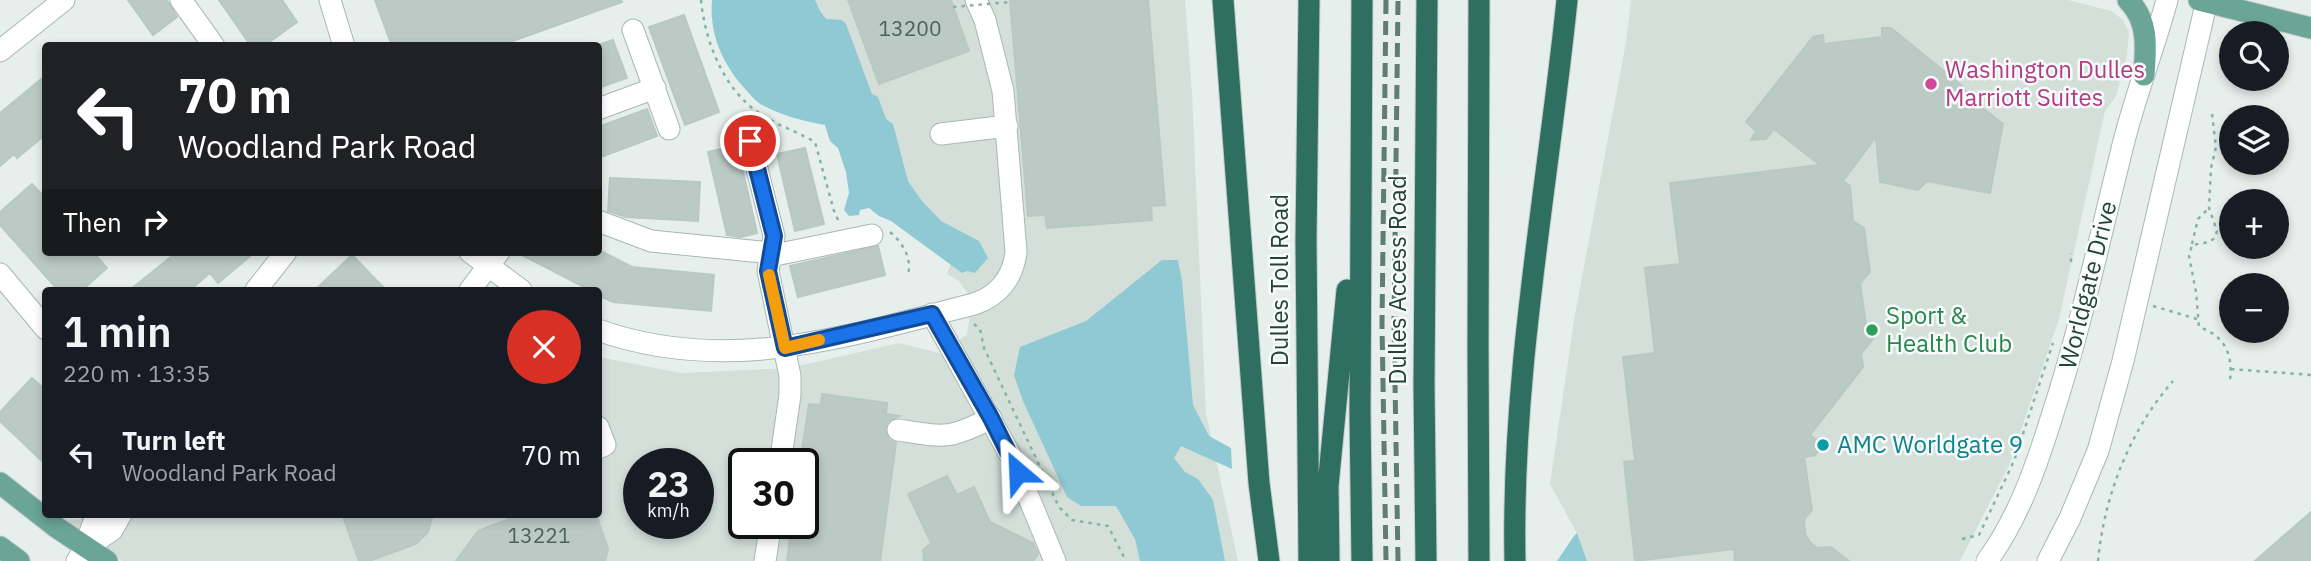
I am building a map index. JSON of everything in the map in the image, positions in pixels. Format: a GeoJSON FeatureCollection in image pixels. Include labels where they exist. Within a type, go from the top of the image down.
{"type":"FeatureCollection","features":[{"type":"Feature","properties":{"kind":"highway"},"geometry":{"type":"LineString","coordinates":[[1223,0],[1257,461],[1269,561]]}},
{"type":"Feature","properties":{"kind":"highway","name":"Dulles Toll Road"},"geometry":{"type":"LineString","coordinates":[[1308,561],[1306,241],[1310,0]]}},
{"type":"Feature","properties":{"kind":"highway","name":"Dulles Access Road"},"geometry":{"type":"LineString","coordinates":[[1362,0],[1362,561]]}},
{"type":"Feature","properties":{"kind":"highway","name":"Dulles Access Road"},"geometry":{"type":"LineString","coordinates":[[1426,561],[1424,372],[1427,0]]}},
{"type":"Feature","properties":{"kind":"highway"},"geometry":{"type":"LineString","coordinates":[[1479,0],[1479,561]]}},
{"type":"Feature","properties":{"kind":"highway"},"geometry":{"type":"LineString","coordinates":[[1515,561],[1515,484],[1522,386],[1567,0]]}},
{"type":"Feature","properties":{"kind":"highway"},"geometry":{"type":"LineString","coordinates":[[1328,561],[1328,486],[1346,313],[1348,224],[1361,114]]}},
{"type":"Feature","properties":{"kind":"main road"},"geometry":{"type":"LineString","coordinates":[[2129,0],[2144,24],[2147,43],[2144,75]]}},
{"type":"Feature","properties":{"kind":"main road"},"geometry":{"type":"LineString","coordinates":[[2204,1],[2311,28]]}},
{"type":"Feature","properties":{"kind":"main road"},"geometry":{"type":"LineString","coordinates":[[0,483],[82,554],[107,561]]}},
{"type":"Feature","properties":{"kind":"main road"},"geometry":{"type":"LineString","coordinates":[[0,547],[19,561]]}},
{"type":"Feature","properties":{"kind":"street"},"geometry":{"type":"LineString","coordinates":[[181,0],[211,42]]}},
{"type":"Feature","properties":{"kind":"street"},"geometry":{"type":"LineString","coordinates":[[330,0],[337,42]]}},
{"type":"Feature","properties":{"kind":"street"},"geometry":{"type":"LineString","coordinates":[[602,336],[696,351],[735,352],[785,348],[982,301],[1003,285],[1012,270],[1016,252],[1020,208],[1002,82],[985,20],[976,0]]}},
{"type":"Feature","properties":{"kind":"street","name":"Worldgate Drive"},"geometry":{"type":"LineString","coordinates":[[1987,561],[2008,529],[2033,477],[2071,355],[2124,141],[2154,48],[2166,0]]}},
{"type":"Feature","properties":{"kind":"street","name":"Worldgate Drive"},"geometry":{"type":"LineString","coordinates":[[2048,561],[2070,518],[2098,451],[2123,361],[2204,1]]}},
{"type":"Feature","properties":{"kind":"street"},"geometry":{"type":"LineString","coordinates":[[0,51],[53,3]]}},
{"type":"Feature","properties":{"kind":"street"},"geometry":{"type":"LineString","coordinates":[[633,30],[669,129]]}},
{"type":"Feature","properties":{"kind":"street"},"geometry":{"type":"LineString","coordinates":[[602,108],[654,88]]}},
{"type":"Feature","properties":{"kind":"street"},"geometry":{"type":"LineString","coordinates":[[941,134],[1007,126]]}},
{"type":"Feature","properties":{"kind":"street"},"geometry":{"type":"LineString","coordinates":[[750,141],[774,236],[768,271],[791,386],[782,448]]}},
{"type":"Feature","properties":{"kind":"street"},"geometry":{"type":"LineString","coordinates":[[602,223],[651,241],[780,254],[878,232]]}},
{"type":"Feature","properties":{"kind":"street"},"geometry":{"type":"LineString","coordinates":[[258,287],[283,256]]}},
{"type":"Feature","properties":{"kind":"street"},"geometry":{"type":"LineString","coordinates":[[472,287],[494,260],[518,287]]}},
{"type":"Feature","properties":{"kind":"street"},"geometry":{"type":"LineString","coordinates":[[0,274],[42,324]]}},
{"type":"Feature","properties":{"kind":"street"},"geometry":{"type":"LineString","coordinates":[[932,314],[1014,462],[1055,561]]}},
{"type":"Feature","properties":{"kind":"street"},"geometry":{"type":"LineString","coordinates":[[898,430],[946,436],[966,431],[991,418]]}},
{"type":"Feature","properties":{"kind":"street"},"geometry":{"type":"LineString","coordinates":[[82,554],[96,518]]}},
{"type":"Feature","properties":{"kind":"street"},"geometry":{"type":"LineString","coordinates":[[82,554],[112,530],[119,518]]}},
{"type":"Feature","properties":{"kind":"street"},"geometry":{"type":"LineString","coordinates":[[765,561],[768,539]]}},
{"type":"Feature","properties":{"kind":"path"},"geometry":{"type":"LineString","coordinates":[[701,0],[705,27],[715,57],[746,103],[784,128],[815,142],[834,211],[842,225]]}},
{"type":"Feature","properties":{"kind":"path"},"geometry":{"type":"LineString","coordinates":[[953,6],[1010,2]]}},
{"type":"Feature","properties":{"kind":"path"},"geometry":{"type":"LineString","coordinates":[[2192,244],[2209,242],[2216,238],[2217,231],[2209,208],[2211,168],[2216,147],[2212,114]]}},
{"type":"Feature","properties":{"kind":"path"},"geometry":{"type":"LineString","coordinates":[[2209,208],[2198,219],[2189,256],[2199,327],[2217,336],[2225,347],[2232,362],[2230,380]]}},
{"type":"Feature","properties":{"kind":"path"},"geometry":{"type":"LineString","coordinates":[[878,232],[897,239],[910,263],[908,275]]}},
{"type":"Feature","properties":{"kind":"path"},"geometry":{"type":"LineString","coordinates":[[2071,253],[2071,262]]}},
{"type":"Feature","properties":{"kind":"path"},"geometry":{"type":"LineString","coordinates":[[2153,306],[2197,319]]}},
{"type":"Feature","properties":{"kind":"path"},"geometry":{"type":"LineString","coordinates":[[970,325],[974,324],[980,329],[984,348],[1059,507],[1072,520],[1108,526],[1126,561]]}},
{"type":"Feature","properties":{"kind":"path"},"geometry":{"type":"LineString","coordinates":[[1962,539],[1979,535],[1994,505],[2014,461],[2054,339]]}},
{"type":"Feature","properties":{"kind":"path"},"geometry":{"type":"LineString","coordinates":[[2231,369],[2311,375]]}},
{"type":"Feature","properties":{"kind":"path"},"geometry":{"type":"LineString","coordinates":[[2098,561],[2106,507],[2132,442],[2150,410],[2173,381]]}},
{"type":"Feature","properties":{"kind":"shaded area"},"geometry":{"type":"Polygon","coordinates":[[[803,0],[1185,0],[1192,93],[1206,414],[1238,561],[122,561],[60,521],[81,518],[602,518],[602,358],[681,373],[790,368],[899,343],[939,353],[967,335],[972,300],[959,281],[947,274],[959,243],[875,194],[803,0]]]}},
{"type":"Feature","properties":{"kind":"shaded area"},"geometry":{"type":"Polygon","coordinates":[[[1631,0],[2068,0],[2111,11],[2122,19],[2129,31],[2127,56],[2116,96],[2105,111],[2059,319],[2009,465],[1960,561],[1587,561],[1577,533],[1550,484],[1574,320],[1626,42],[1631,0]]]}},
{"type":"Feature","properties":{"kind":"water"},"geometry":{"type":"Polygon","coordinates":[[[712,0],[815,0],[826,19],[842,20],[846,24],[872,94],[878,97],[886,119],[893,124],[908,181],[941,221],[979,241],[988,258],[975,273],[962,273],[869,208],[860,210],[859,215],[849,216],[844,210],[849,193],[846,172],[838,148],[830,141],[825,125],[793,118],[770,109],[746,90],[719,49],[713,25],[712,0]]]}},
{"type":"Feature","properties":{"kind":"water"},"geometry":{"type":"Polygon","coordinates":[[[1162,260],[1178,260],[1193,405],[1209,436],[1231,448],[1232,469],[1181,446],[1174,458],[1185,472],[1198,479],[1213,500],[1225,561],[1140,561],[1135,539],[1116,506],[1081,506],[1067,497],[1023,401],[1014,375],[1020,347],[1086,321],[1162,260]]]}},
{"type":"Feature","properties":{"kind":"water"},"geometry":{"type":"Polygon","coordinates":[[[1577,533],[1587,561],[1557,561],[1574,536],[1577,533]]]}},
{"type":"Feature","properties":{"kind":"building"},"geometry":{"type":"Polygon","coordinates":[[[128,0],[167,0],[177,17],[153,35],[128,0]]]}},
{"type":"Feature","properties":{"kind":"building"},"geometry":{"type":"Polygon","coordinates":[[[219,0],[282,0],[297,22],[270,42],[248,42],[219,0]]]}},
{"type":"Feature","properties":{"kind":"building"},"geometry":{"type":"Polygon","coordinates":[[[375,0],[622,2],[510,42],[391,42],[375,0]]]}},
{"type":"Feature","properties":{"kind":"building"},"geometry":{"type":"Polygon","coordinates":[[[848,0],[951,0],[969,51],[879,84],[848,0]]]}},
{"type":"Feature","properties":{"kind":"building"},"geometry":{"type":"Polygon","coordinates":[[[1010,0],[1148,0],[1165,205],[1151,206],[1152,220],[1047,228],[1045,215],[1028,216],[1010,0]]]}},
{"type":"Feature","properties":{"kind":"building"},"geometry":{"type":"Polygon","coordinates":[[[684,15],[719,112],[685,125],[649,27],[684,15]]]}},
{"type":"Feature","properties":{"kind":"building"},"geometry":{"type":"Polygon","coordinates":[[[1882,28],[1891,28],[1962,86],[1972,100],[2003,124],[1990,193],[1927,181],[1918,190],[1880,182],[1876,137],[1843,181],[1850,186],[1853,221],[1864,228],[1870,272],[1860,283],[1866,325],[1877,334],[1861,354],[1863,367],[1810,435],[1823,445],[1815,455],[1804,457],[1812,510],[1804,520],[1805,534],[1810,542],[1817,548],[1831,547],[1849,561],[1735,561],[1734,549],[1635,561],[1624,462],[1635,461],[1623,357],[1655,353],[1645,268],[1680,264],[1670,183],[1820,165],[1774,129],[1766,139],[1751,140],[1756,131],[1746,122],[1813,37],[1823,35],[1824,44],[1882,37],[1882,28]]]}},
{"type":"Feature","properties":{"kind":"building"},"geometry":{"type":"Polygon","coordinates":[[[613,40],[627,78],[602,87],[602,44],[613,40]]]}},
{"type":"Feature","properties":{"kind":"building"},"geometry":{"type":"Polygon","coordinates":[[[42,78],[42,137],[17,158],[14,154],[0,166],[0,113],[42,78]]]}},
{"type":"Feature","properties":{"kind":"building"},"geometry":{"type":"Polygon","coordinates":[[[647,109],[657,136],[602,157],[602,126],[647,109]]]}},
{"type":"Feature","properties":{"kind":"building"},"geometry":{"type":"Polygon","coordinates":[[[737,145],[757,233],[741,237],[727,235],[708,152],[737,145]]]}},
{"type":"Feature","properties":{"kind":"building"},"geometry":{"type":"Polygon","coordinates":[[[805,148],[824,224],[795,231],[777,154],[805,148]]]}},
{"type":"Feature","properties":{"kind":"building"},"geometry":{"type":"Polygon","coordinates":[[[610,178],[700,182],[698,221],[626,217],[608,211],[610,178]]]}},
{"type":"Feature","properties":{"kind":"building"},"geometry":{"type":"Polygon","coordinates":[[[32,184],[42,195],[42,256],[96,256],[107,268],[85,287],[55,287],[0,225],[0,212],[32,184]]]}},
{"type":"Feature","properties":{"kind":"building"},"geometry":{"type":"Polygon","coordinates":[[[878,246],[885,275],[798,297],[790,266],[878,246]]]}},
{"type":"Feature","properties":{"kind":"building"},"geometry":{"type":"Polygon","coordinates":[[[603,252],[632,267],[714,275],[711,311],[613,302],[602,297],[602,287],[584,287],[524,256],[602,256],[603,252]]]}},
{"type":"Feature","properties":{"kind":"building"},"geometry":{"type":"Polygon","coordinates":[[[172,256],[250,256],[218,283],[210,273],[194,287],[134,287],[172,256]]]}},
{"type":"Feature","properties":{"kind":"building"},"geometry":{"type":"Polygon","coordinates":[[[353,256],[383,287],[318,287],[353,256]]]}},
{"type":"Feature","properties":{"kind":"building"},"geometry":{"type":"Polygon","coordinates":[[[32,378],[42,387],[42,461],[0,421],[0,412],[32,378]]]}},
{"type":"Feature","properties":{"kind":"building"},"geometry":{"type":"Polygon","coordinates":[[[822,394],[887,403],[886,414],[899,416],[888,421],[885,429],[889,440],[896,443],[880,561],[787,561],[790,539],[819,539],[819,448],[802,448],[809,404],[821,405],[822,394]]]}},
{"type":"Feature","properties":{"kind":"building"},"geometry":{"type":"Polygon","coordinates":[[[947,476],[957,495],[974,487],[990,522],[1033,543],[1038,554],[1033,561],[924,561],[923,550],[931,543],[908,494],[947,476]]]}},
{"type":"Feature","properties":{"kind":"building"},"geometry":{"type":"Polygon","coordinates":[[[2311,512],[2311,561],[2255,561],[2311,512]]]}},
{"type":"Feature","properties":{"kind":"building"},"geometry":{"type":"Polygon","coordinates":[[[343,518],[432,518],[428,532],[416,544],[369,561],[359,561],[343,518]]]}},
{"type":"Feature","properties":{"kind":"building"},"geometry":{"type":"Polygon","coordinates":[[[512,518],[597,518],[608,549],[605,561],[456,561],[478,531],[512,518]]]}},
{"type":"Feature","properties":{"kind":"railway"},"geometry":{"type":"LineString","coordinates":[[1386,0],[1382,324],[1386,561]]}},
{"type":"Feature","properties":{"kind":"railway"},"geometry":{"type":"LineString","coordinates":[[1398,0],[1394,323],[1398,561]]}},
{"type":"Feature","properties":{"kind":"slow traffic"},"geometry":{"type":"LineString","coordinates":[[769,275],[785,348],[819,340]]}},
{"type":"Feature","properties":{"kind":"place","name":"Washington Dulles Marriott Suites"},"geometry":{"type":"Point","coordinates":[1931,84]}},
{"type":"Feature","properties":{"kind":"place","name":"Sport & Health Club"},"geometry":{"type":"Point","coordinates":[1872,330]}},
{"type":"Feature","properties":{"kind":"place","name":"AMC Worldgate 9"},"geometry":{"type":"Point","coordinates":[1823,445]}},
{"type":"Feature","properties":{"kind":"route"},"geometry":{"type":"LineString","coordinates":[[750,141],[774,236],[768,271],[785,348],[932,314],[991,418],[1018,472]]}}]}
